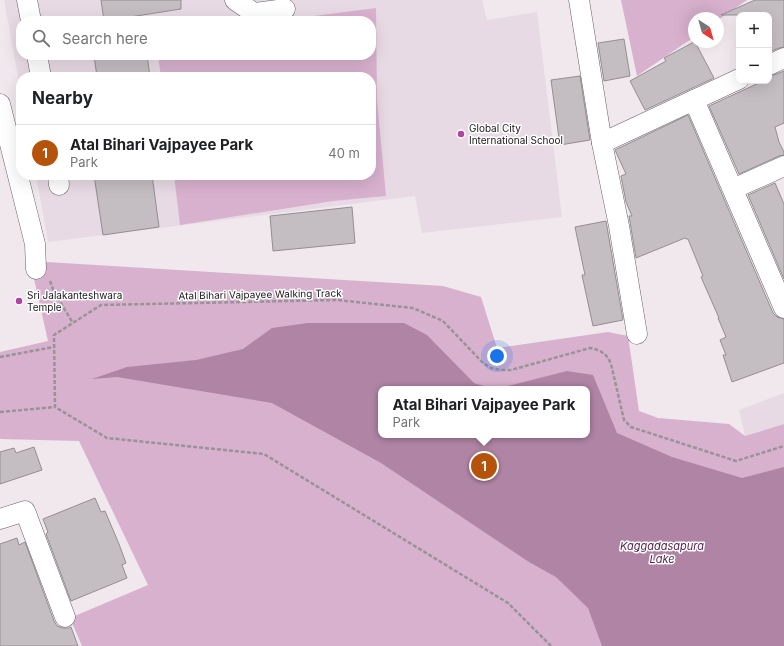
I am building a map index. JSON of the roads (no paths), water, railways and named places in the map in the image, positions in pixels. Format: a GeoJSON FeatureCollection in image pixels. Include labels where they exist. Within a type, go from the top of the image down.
{"type":"FeatureCollection","features":[{"type":"Feature","properties":{"kind":"street"},"geometry":{"type":"LineString","coordinates":[[27,0],[30,16]]}},
{"type":"Feature","properties":{"kind":"street"},"geometry":{"type":"LineString","coordinates":[[235,0],[254,13],[285,9]]}},
{"type":"Feature","properties":{"kind":"street"},"geometry":{"type":"LineString","coordinates":[[579,0],[602,143],[619,226],[637,334]]}},
{"type":"Feature","properties":{"kind":"street"},"geometry":{"type":"LineString","coordinates":[[772,64],[784,58]]}},
{"type":"Feature","properties":{"kind":"street"},"geometry":{"type":"LineString","coordinates":[[38,60],[40,72]]}},
{"type":"Feature","properties":{"kind":"street"},"geometry":{"type":"LineString","coordinates":[[602,143],[736,80]]}},
{"type":"Feature","properties":{"kind":"street"},"geometry":{"type":"LineString","coordinates":[[694,100],[784,308]]}},
{"type":"Feature","properties":{"kind":"street"},"geometry":{"type":"LineString","coordinates":[[0,104],[16,168]]}},
{"type":"Feature","properties":{"kind":"street"},"geometry":{"type":"LineString","coordinates":[[733,189],[784,166]]}},
{"type":"Feature","properties":{"kind":"street"},"geometry":{"type":"LineString","coordinates":[[19,180],[42,274]]}},
{"type":"Feature","properties":{"kind":"street"},"geometry":{"type":"LineString","coordinates":[[8,517],[25,511],[60,619]]}},
{"type":"Feature","properties":{"kind":"water","name":"Kaggadasapura Lake"},"geometry":{"type":"Polygon","coordinates":[[[308,323],[404,323],[427,335],[474,383],[484,386],[378,386],[378,438],[590,438],[590,386],[508,386],[567,371],[593,375],[617,433],[672,457],[742,478],[784,467],[784,646],[602,646],[588,608],[556,577],[529,562],[381,463],[272,403],[117,377],[92,379],[127,367],[196,360],[243,349],[272,328],[308,323]]]}},
{"type":"Feature","properties":{"kind":"place","name":"Global City International School"},"geometry":{"type":"Point","coordinates":[461,134]}},
{"type":"Feature","properties":{"kind":"place","name":"Sri Jalakanteshwara Temple"},"geometry":{"type":"Point","coordinates":[19,301]}},
{"type":"Feature","properties":{"kind":"place","name":"Atal Bihari Vajpayee Park"},"geometry":{"type":"Point","coordinates":[484,466]}}]}
